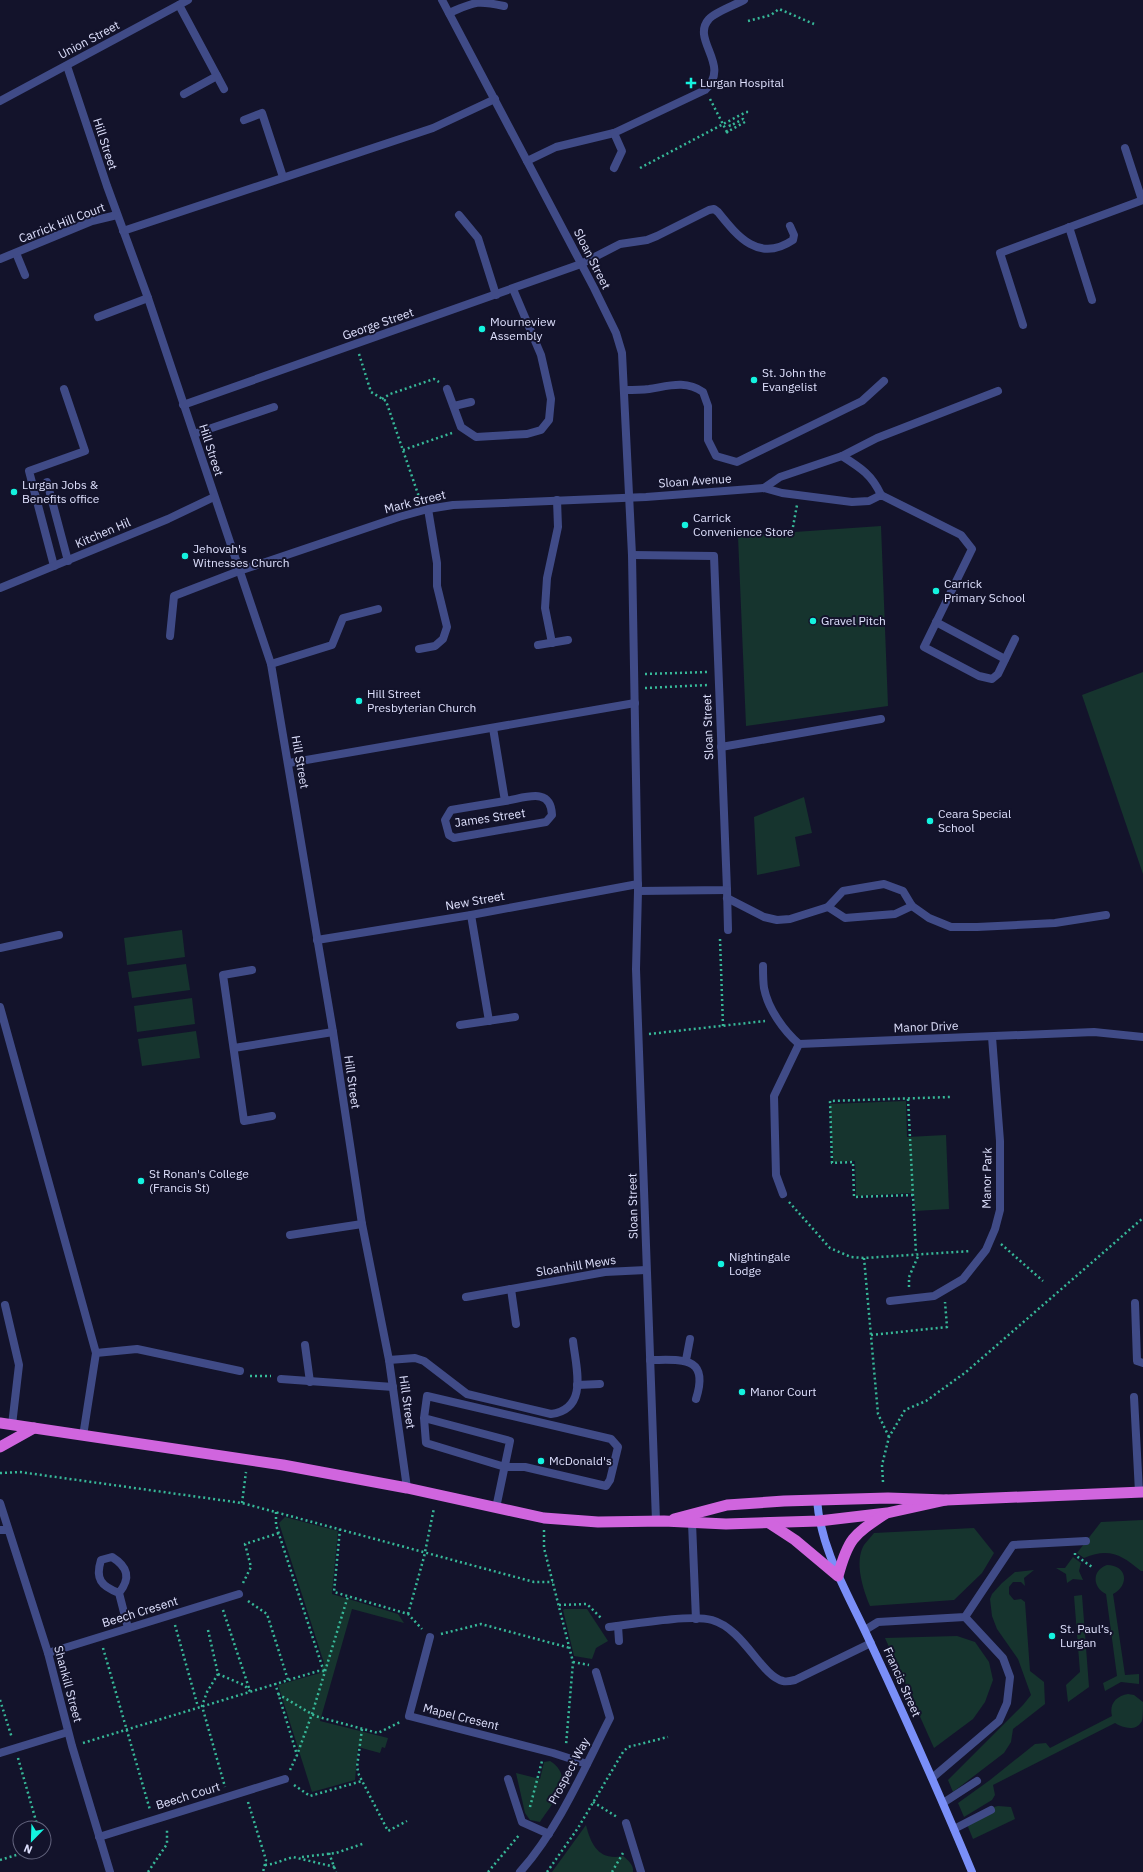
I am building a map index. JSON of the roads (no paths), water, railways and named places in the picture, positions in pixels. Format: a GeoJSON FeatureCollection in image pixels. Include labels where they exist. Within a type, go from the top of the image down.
{"type":"FeatureCollection","features":[{"type":"Feature","properties":{"kind":"highway"},"geometry":{"type":"LineString","coordinates":[[0,1423],[248,1460],[407,1488],[544,1518],[598,1522],[660,1521],[769,1524],[819,1521],[887,1513],[946,1500]]}},
{"type":"Feature","properties":{"kind":"highway"},"geometry":{"type":"LineString","coordinates":[[0,1447],[34,1428]]}},
{"type":"Feature","properties":{"kind":"highway"},"geometry":{"type":"LineString","coordinates":[[660,1521],[727,1505],[817,1500],[888,1498],[946,1500],[1141,1492]]}},
{"type":"Feature","properties":{"kind":"highway"},"geometry":{"type":"LineString","coordinates":[[769,1524],[795,1540],[838,1576],[844,1553],[853,1538],[887,1513]]}},
{"type":"Feature","properties":{"kind":"main road","name":"Francis Street"},"geometry":{"type":"LineString","coordinates":[[817,1500],[819,1521],[838,1576],[871,1643],[932,1778],[972,1872]]}},
{"type":"Feature","properties":{"kind":"street","name":"Union Street"},"geometry":{"type":"LineString","coordinates":[[0,101],[188,0]]}},
{"type":"Feature","properties":{"kind":"street","name":"Sloan Street"},"geometry":{"type":"LineString","coordinates":[[442,0],[581,264],[616,333],[622,353],[632,555],[638,888],[636,969],[646,1203],[646,1270],[660,1521]]}},
{"type":"Feature","properties":{"kind":"street"},"geometry":{"type":"LineString","coordinates":[[527,161],[556,146],[614,133],[705,90],[710,85],[715,67],[704,36],[704,26],[709,18],[744,0]]}},
{"type":"Feature","properties":{"kind":"street"},"geometry":{"type":"LineString","coordinates":[[449,13],[474,2],[484,1],[504,6]]}},
{"type":"Feature","properties":{"kind":"street"},"geometry":{"type":"LineString","coordinates":[[179,5],[224,89]]}},
{"type":"Feature","properties":{"kind":"street","name":"Hill Street"},"geometry":{"type":"LineString","coordinates":[[67,66],[117,215],[148,298],[271,664],[316,940],[333,1032],[362,1224],[389,1360],[407,1488]]}},
{"type":"Feature","properties":{"kind":"street"},"geometry":{"type":"LineString","coordinates":[[184,94],[217,76]]}},
{"type":"Feature","properties":{"kind":"street"},"geometry":{"type":"LineString","coordinates":[[123,230],[433,128],[495,99]]}},
{"type":"Feature","properties":{"kind":"street"},"geometry":{"type":"LineString","coordinates":[[244,120],[262,113],[283,177]]}},
{"type":"Feature","properties":{"kind":"street"},"geometry":{"type":"LineString","coordinates":[[614,133],[622,151],[614,168]]}},
{"type":"Feature","properties":{"kind":"street"},"geometry":{"type":"LineString","coordinates":[[1023,325],[1000,253],[1142,200],[1125,148]]}},
{"type":"Feature","properties":{"kind":"street","name":"George Street"},"geometry":{"type":"LineString","coordinates":[[183,405],[581,264],[620,244],[647,240],[709,210],[714,209],[718,212],[744,242],[757,247],[771,249],[793,240],[794,235],[790,226]]}},
{"type":"Feature","properties":{"kind":"street","name":"Carrick Hill Court"},"geometry":{"type":"LineString","coordinates":[[0,260],[92,221],[117,215]]}},
{"type":"Feature","properties":{"kind":"street"},"geometry":{"type":"LineString","coordinates":[[459,215],[478,238],[496,295]]}},
{"type":"Feature","properties":{"kind":"street"},"geometry":{"type":"LineString","coordinates":[[1069,227],[1092,300]]}},
{"type":"Feature","properties":{"kind":"street","name":"Carrick Hill Court"},"geometry":{"type":"LineString","coordinates":[[16,253],[25,275]]}},
{"type":"Feature","properties":{"kind":"street"},"geometry":{"type":"LineString","coordinates":[[447,389],[461,427],[476,437],[527,434],[541,430],[549,420],[551,399],[541,355],[513,289]]}},
{"type":"Feature","properties":{"kind":"street"},"geometry":{"type":"LineString","coordinates":[[98,317],[148,298]]}},
{"type":"Feature","properties":{"kind":"street"},"geometry":{"type":"LineString","coordinates":[[624,390],[648,390],[674,384],[695,386],[703,392],[708,406],[708,440],[716,456],[737,462],[862,401],[884,381]]}},
{"type":"Feature","properties":{"kind":"street"},"geometry":{"type":"LineString","coordinates":[[54,566],[29,471],[85,451],[64,389]]}},
{"type":"Feature","properties":{"kind":"street"},"geometry":{"type":"LineString","coordinates":[[764,488],[780,477],[842,456],[877,438],[998,391]]}},
{"type":"Feature","properties":{"kind":"street"},"geometry":{"type":"LineString","coordinates":[[454,406],[471,402]]}},
{"type":"Feature","properties":{"kind":"street"},"geometry":{"type":"LineString","coordinates":[[194,434],[274,407]]}},
{"type":"Feature","properties":{"kind":"street"},"geometry":{"type":"LineString","coordinates":[[842,456],[860,468],[875,481],[881,495],[961,535],[972,549],[924,647],[979,676],[992,678],[998,674],[1015,639]]}},
{"type":"Feature","properties":{"kind":"street"},"geometry":{"type":"LineString","coordinates":[[47,482],[68,561]]}},
{"type":"Feature","properties":{"kind":"street"},"geometry":{"type":"LineString","coordinates":[[764,488],[782,493],[852,502],[869,501],[881,495]]}},
{"type":"Feature","properties":{"kind":"street","name":"Sloan Avenue"},"geometry":{"type":"LineString","coordinates":[[628,497],[764,488]]}},
{"type":"Feature","properties":{"kind":"street","name":"Kitchen Hil"},"geometry":{"type":"LineString","coordinates":[[0,588],[68,561],[214,497]]}},
{"type":"Feature","properties":{"kind":"street","name":"Mark Street"},"geometry":{"type":"LineString","coordinates":[[170,636],[174,596],[239,571],[400,517],[428,509],[453,505],[628,497]]}},
{"type":"Feature","properties":{"kind":"street"},"geometry":{"type":"LineString","coordinates":[[552,643],[545,608],[547,578],[558,526],[557,500]]}},
{"type":"Feature","properties":{"kind":"street"},"geometry":{"type":"LineString","coordinates":[[419,649],[435,646],[444,639],[447,627],[437,586],[437,563],[428,509]]}},
{"type":"Feature","properties":{"kind":"street","name":"Sloan Street"},"geometry":{"type":"LineString","coordinates":[[632,555],[714,556],[728,930]]}},
{"type":"Feature","properties":{"kind":"street"},"geometry":{"type":"LineString","coordinates":[[271,664],[332,645],[343,618],[378,609]]}},
{"type":"Feature","properties":{"kind":"street"},"geometry":{"type":"LineString","coordinates":[[936,622],[1006,659]]}},
{"type":"Feature","properties":{"kind":"street"},"geometry":{"type":"LineString","coordinates":[[538,646],[568,640]]}},
{"type":"Feature","properties":{"kind":"street"},"geometry":{"type":"LineString","coordinates":[[288,763],[635,703]]}},
{"type":"Feature","properties":{"kind":"street"},"geometry":{"type":"LineString","coordinates":[[721,747],[881,719]]}},
{"type":"Feature","properties":{"kind":"street","name":"James Street"},"geometry":{"type":"LineString","coordinates":[[494,728],[504,801]]}},
{"type":"Feature","properties":{"kind":"street","name":"James Street"},"geometry":{"type":"LineString","coordinates":[[542,796],[548,798],[552,805],[552,816],[546,822],[454,838],[449,835],[445,820],[451,810],[504,801],[542,796]]}},
{"type":"Feature","properties":{"kind":"street"},"geometry":{"type":"LineString","coordinates":[[638,888],[727,894],[764,918],[777,920],[790,919],[828,907],[843,891],[884,884],[903,891],[912,906],[928,918],[951,926],[977,927],[1055,923],[1106,915]]}},
{"type":"Feature","properties":{"kind":"street","name":"New Street"},"geometry":{"type":"LineString","coordinates":[[316,940],[638,888]]}},
{"type":"Feature","properties":{"kind":"street"},"geometry":{"type":"LineString","coordinates":[[828,907],[845,918],[895,914],[912,906]]}},
{"type":"Feature","properties":{"kind":"street"},"geometry":{"type":"LineString","coordinates":[[471,915],[489,1020]]}},
{"type":"Feature","properties":{"kind":"street"},"geometry":{"type":"LineString","coordinates":[[0,948],[58,935]]}},
{"type":"Feature","properties":{"kind":"street"},"geometry":{"type":"LineString","coordinates":[[763,966],[764,989],[778,1020],[788,1034],[799,1044],[774,1096],[776,1175],[783,1194]]}},
{"type":"Feature","properties":{"kind":"street"},"geometry":{"type":"LineString","coordinates":[[252,970],[223,975],[244,1121],[272,1116]]}},
{"type":"Feature","properties":{"kind":"street"},"geometry":{"type":"LineString","coordinates":[[0,1007],[96,1353],[83,1436]]}},
{"type":"Feature","properties":{"kind":"street"},"geometry":{"type":"LineString","coordinates":[[460,1025],[515,1017]]}},
{"type":"Feature","properties":{"kind":"street"},"geometry":{"type":"LineString","coordinates":[[234,1048],[333,1032]]}},
{"type":"Feature","properties":{"kind":"street","name":"Manor Drive"},"geometry":{"type":"LineString","coordinates":[[799,1044],[1094,1032],[1143,1037]]}},
{"type":"Feature","properties":{"kind":"street","name":"Manor Park"},"geometry":{"type":"LineString","coordinates":[[890,1301],[934,1296],[963,1278],[986,1250],[992,1236],[1000,1210],[1000,1141],[992,1037]]}},
{"type":"Feature","properties":{"kind":"street"},"geometry":{"type":"LineString","coordinates":[[290,1235],[362,1224]]}},
{"type":"Feature","properties":{"kind":"street","name":"Sloanhill Mews"},"geometry":{"type":"LineString","coordinates":[[466,1297],[605,1272],[646,1270]]}},
{"type":"Feature","properties":{"kind":"street"},"geometry":{"type":"LineString","coordinates":[[511,1289],[516,1324]]}},
{"type":"Feature","properties":{"kind":"street"},"geometry":{"type":"LineString","coordinates":[[1135,1303],[1137,1361],[1143,1363]]}},
{"type":"Feature","properties":{"kind":"street"},"geometry":{"type":"LineString","coordinates":[[5,1305],[19,1365],[12,1425]]}},
{"type":"Feature","properties":{"kind":"street"},"geometry":{"type":"LineString","coordinates":[[686,1360],[690,1339]]}},
{"type":"Feature","properties":{"kind":"street"},"geometry":{"type":"LineString","coordinates":[[389,1360],[415,1358],[424,1361],[467,1394],[551,1414],[561,1413],[569,1408],[575,1399],[578,1386],[573,1341]]}},
{"type":"Feature","properties":{"kind":"street"},"geometry":{"type":"LineString","coordinates":[[305,1345],[310,1382]]}},
{"type":"Feature","properties":{"kind":"street"},"geometry":{"type":"LineString","coordinates":[[96,1353],[137,1349],[240,1371]]}},
{"type":"Feature","properties":{"kind":"street"},"geometry":{"type":"LineString","coordinates":[[650,1360],[686,1360],[696,1366],[700,1380],[696,1399]]}},
{"type":"Feature","properties":{"kind":"street"},"geometry":{"type":"LineString","coordinates":[[281,1379],[393,1387]]}},
{"type":"Feature","properties":{"kind":"street"},"geometry":{"type":"LineString","coordinates":[[578,1386],[600,1384]]}},
{"type":"Feature","properties":{"kind":"street"},"geometry":{"type":"LineString","coordinates":[[427,1396],[611,1439],[618,1447],[610,1480],[606,1486],[525,1467],[505,1467],[426,1444],[424,1418],[427,1396]]}},
{"type":"Feature","properties":{"kind":"street"},"geometry":{"type":"LineString","coordinates":[[1134,1397],[1141,1492]]}},
{"type":"Feature","properties":{"kind":"street"},"geometry":{"type":"LineString","coordinates":[[424,1418],[510,1441],[496,1508]]}},
{"type":"Feature","properties":{"kind":"street","name":"Shankill Street"},"geometry":{"type":"LineString","coordinates":[[0,1503],[4,1530],[48,1653],[68,1732],[110,1872]]}},
{"type":"Feature","properties":{"kind":"street"},"geometry":{"type":"LineString","coordinates":[[692,1523],[696,1619]]}},
{"type":"Feature","properties":{"kind":"street"},"geometry":{"type":"LineString","coordinates":[[965,1617],[1013,1545],[1086,1541]]}},
{"type":"Feature","properties":{"kind":"street"},"geometry":{"type":"LineString","coordinates":[[119,1593],[128,1628]]}},
{"type":"Feature","properties":{"kind":"street","name":"Beech Cresent"},"geometry":{"type":"LineString","coordinates":[[48,1653],[239,1594]]}},
{"type":"Feature","properties":{"kind":"street"},"geometry":{"type":"LineString","coordinates":[[865,1630],[878,1622],[965,1617]]}},
{"type":"Feature","properties":{"kind":"street"},"geometry":{"type":"LineString","coordinates":[[932,1778],[999,1721],[1007,1703],[1010,1677],[1003,1658],[965,1617]]}},
{"type":"Feature","properties":{"kind":"street"},"geometry":{"type":"LineString","coordinates":[[619,1641],[613,1627],[696,1619],[712,1620],[729,1628],[742,1640],[773,1676],[783,1681],[795,1680],[871,1643]]}},
{"type":"Feature","properties":{"kind":"street","name":"Mapel Cresent"},"geometry":{"type":"LineString","coordinates":[[430,1637],[409,1716],[565,1756],[587,1764]]}},
{"type":"Feature","properties":{"kind":"street","name":"Prospect Way"},"geometry":{"type":"LineString","coordinates":[[520,1872],[536,1854],[549,1834],[610,1718],[596,1672]]}},
{"type":"Feature","properties":{"kind":"street"},"geometry":{"type":"LineString","coordinates":[[0,1753],[68,1732]]}},
{"type":"Feature","properties":{"kind":"street","name":"Beech Court"},"geometry":{"type":"LineString","coordinates":[[99,1837],[285,1778]]}},
{"type":"Feature","properties":{"kind":"street"},"geometry":{"type":"LineString","coordinates":[[508,1779],[522,1822],[549,1834]]}},
{"type":"Feature","properties":{"kind":"street"},"geometry":{"type":"LineString","coordinates":[[943,1803],[977,1781]]}},
{"type":"Feature","properties":{"kind":"street"},"geometry":{"type":"LineString","coordinates":[[954,1829],[991,1810]]}},
{"type":"Feature","properties":{"kind":"street"},"geometry":{"type":"LineString","coordinates":[[626,1822],[641,1872]]}},
{"type":"Feature","properties":{"kind":"place","name":"Lurgan Hospital"},"geometry":{"type":"Point","coordinates":[691,83]}},
{"type":"Feature","properties":{"kind":"place","name":"Mourneview Assembly"},"geometry":{"type":"Point","coordinates":[482,329]}},
{"type":"Feature","properties":{"kind":"place","name":"St. John the Evangelist"},"geometry":{"type":"Point","coordinates":[754,380]}},
{"type":"Feature","properties":{"kind":"place","name":"Lurgan Jobs & Benefits office"},"geometry":{"type":"Point","coordinates":[14,492]}},
{"type":"Feature","properties":{"kind":"place","name":"Carrick Convenience Store"},"geometry":{"type":"Point","coordinates":[685,525]}},
{"type":"Feature","properties":{"kind":"place","name":"Jehovah's Witnesses Church"},"geometry":{"type":"Point","coordinates":[185,556]}},
{"type":"Feature","properties":{"kind":"place","name":"Carrick Primary School"},"geometry":{"type":"Point","coordinates":[936,591]}},
{"type":"Feature","properties":{"kind":"place","name":"Gravel Pitch"},"geometry":{"type":"Point","coordinates":[813,621]}},
{"type":"Feature","properties":{"kind":"place","name":"Hill Street Presbyterian Church"},"geometry":{"type":"Point","coordinates":[359,701]}},
{"type":"Feature","properties":{"kind":"place","name":"Ceara Special School"},"geometry":{"type":"Point","coordinates":[930,821]}},
{"type":"Feature","properties":{"kind":"place","name":"St Ronan's College (Francis St)"},"geometry":{"type":"Point","coordinates":[141,1181]}},
{"type":"Feature","properties":{"kind":"place","name":"Nightingale Lodge"},"geometry":{"type":"Point","coordinates":[721,1264]}},
{"type":"Feature","properties":{"kind":"place","name":"Manor Court"},"geometry":{"type":"Point","coordinates":[742,1392]}},
{"type":"Feature","properties":{"kind":"place","name":"McDonald's"},"geometry":{"type":"Point","coordinates":[541,1461]}},
{"type":"Feature","properties":{"kind":"place","name":"St. Paul’s, Lurgan"},"geometry":{"type":"Point","coordinates":[1052,1636]}}]}
